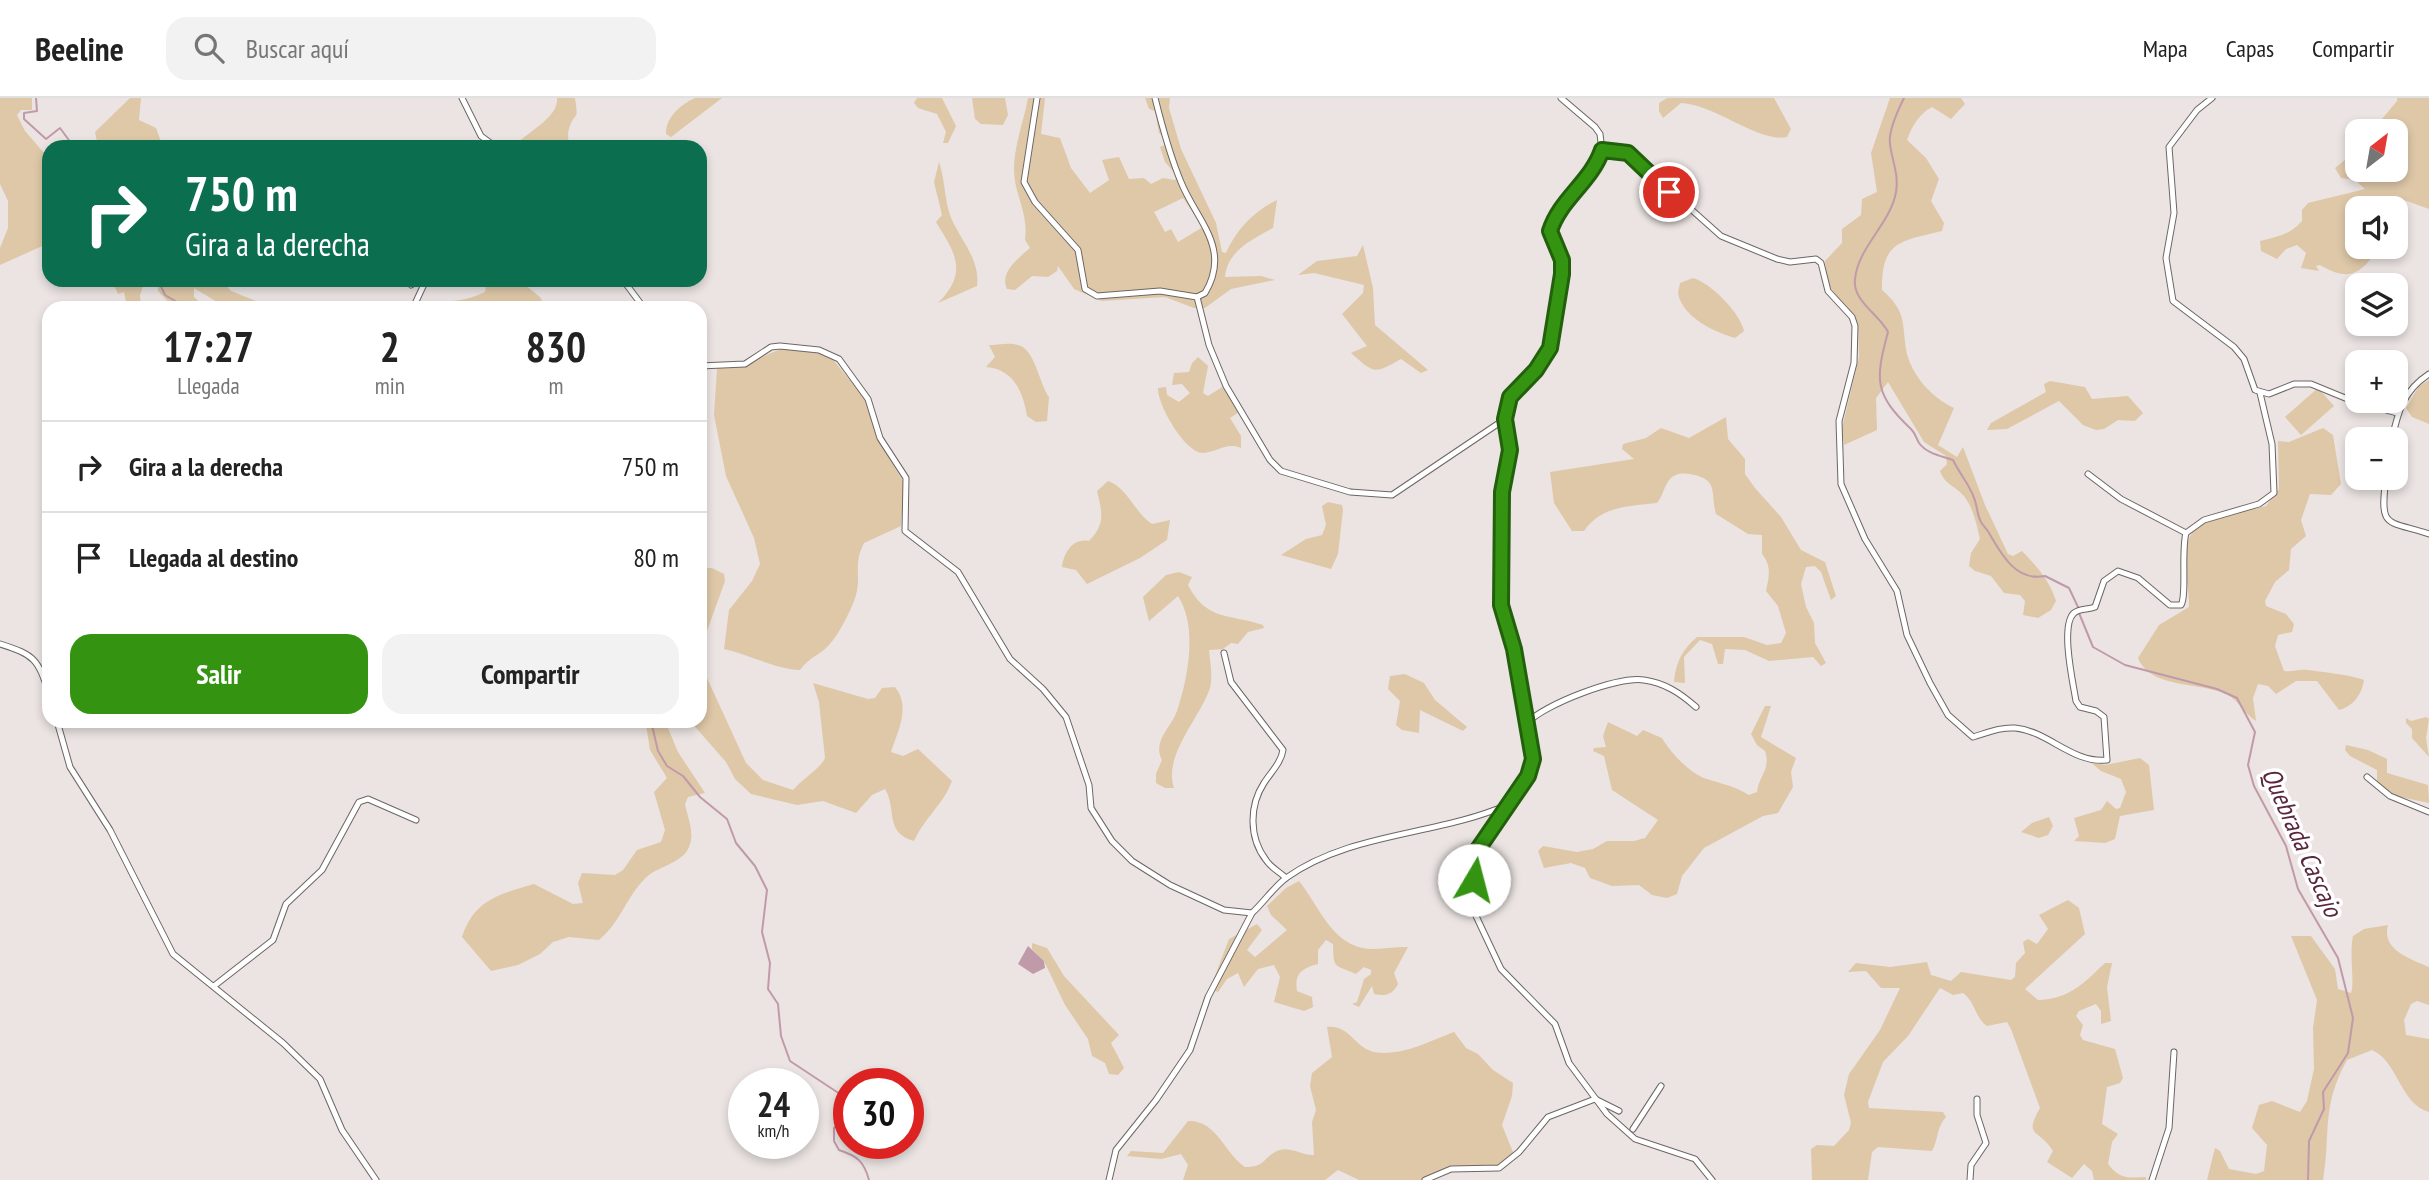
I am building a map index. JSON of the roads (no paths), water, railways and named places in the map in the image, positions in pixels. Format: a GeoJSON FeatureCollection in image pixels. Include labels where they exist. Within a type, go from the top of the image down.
{"type":"FeatureCollection","features":[{"type":"Feature","properties":{"kind":"street"},"geometry":{"type":"LineString","coordinates":[[462,98],[481,136],[486,140]]}},
{"type":"Feature","properties":{"kind":"street"},"geometry":{"type":"LineString","coordinates":[[1037,98],[1024,182],[1035,202],[1078,250],[1085,289],[1097,296],[1160,291],[1197,297],[1205,293],[1213,271],[1214,253],[1210,232],[1181,183],[1155,98]]}},
{"type":"Feature","properties":{"kind":"street"},"geometry":{"type":"LineString","coordinates":[[1560,98],[1595,127],[1600,134],[1602,150],[1595,167],[1560,208],[1552,223],[1550,231],[1562,260],[1562,281],[1550,348],[1536,370],[1510,397],[1505,419],[1510,450],[1502,492],[1504,534],[1500,592],[1532,738],[1531,771],[1507,805],[1502,818],[1474,855],[1474,911],[1501,969],[1555,1024],[1567,1060],[1595,1100],[1635,1139],[1695,1159],[1712,1180]]}},
{"type":"Feature","properties":{"kind":"street"},"geometry":{"type":"LineString","coordinates":[[2212,98],[2197,110],[2169,147],[2174,213],[2166,265],[2173,301],[2234,347],[2244,359],[2255,390],[2260,393],[2275,393],[2302,383],[2345,397]]}},
{"type":"Feature","properties":{"kind":"street"},"geometry":{"type":"LineString","coordinates":[[1602,150],[1628,153],[1721,236],[1750,245],[1777,259],[1790,262],[1816,259],[1821,263],[1828,291],[1847,311],[1855,326],[1854,363],[1839,421],[1841,484],[1865,539],[1897,592],[1907,635],[1930,683],[1948,715],[1973,737],[2001,728],[2015,728],[2029,731],[2089,759],[2107,760],[2104,717],[2096,710],[2080,707],[2076,701],[2068,646],[2071,617],[2077,611],[2095,607],[2104,581],[2118,571],[2138,578],[2169,605],[2180,605],[2185,596],[2182,563],[2186,533],[2204,520],[2259,504],[2274,493],[2272,444],[2260,393]]}},
{"type":"Feature","properties":{"kind":"street"},"geometry":{"type":"LineString","coordinates":[[1197,297],[1209,345],[1226,386],[1265,453],[1281,471],[1350,492],[1392,495],[1505,419]]}},
{"type":"Feature","properties":{"kind":"street"},"geometry":{"type":"LineString","coordinates":[[707,366],[745,364],[771,347],[780,346],[820,351],[839,359],[868,399],[880,438],[906,478],[905,531],[958,572],[1010,659],[1052,699],[1066,717],[1089,785],[1091,808],[1112,841],[1132,861],[1170,885],[1224,910],[1252,914]]}},
{"type":"Feature","properties":{"kind":"street"},"geometry":{"type":"LineString","coordinates":[[2408,394],[2413,386],[2429,374]]}},
{"type":"Feature","properties":{"kind":"street"},"geometry":{"type":"LineString","coordinates":[[2394,427],[2397,413]]}},
{"type":"Feature","properties":{"kind":"street"},"geometry":{"type":"LineString","coordinates":[[2088,474],[2121,499],[2186,533]]}},
{"type":"Feature","properties":{"kind":"street"},"geometry":{"type":"LineString","coordinates":[[2385,490],[2383,505],[2386,517],[2395,526],[2429,534]]}},
{"type":"Feature","properties":{"kind":"street"},"geometry":{"type":"LineString","coordinates":[[0,644],[32,657],[42,672]]}},
{"type":"Feature","properties":{"kind":"street"},"geometry":{"type":"LineString","coordinates":[[1224,653],[1231,682],[1283,750],[1279,762],[1262,786],[1253,816],[1256,841],[1265,859],[1286,878]]}},
{"type":"Feature","properties":{"kind":"street"},"geometry":{"type":"LineString","coordinates":[[1527,723],[1541,709],[1558,702],[1631,681],[1646,680],[1673,688],[1696,707]]}},
{"type":"Feature","properties":{"kind":"street"},"geometry":{"type":"LineString","coordinates":[[59,728],[70,767],[110,830],[173,954],[283,1043],[320,1079],[342,1130],[376,1180]]}},
{"type":"Feature","properties":{"kind":"street"},"geometry":{"type":"LineString","coordinates":[[2368,777],[2390,796],[2429,812]]}},
{"type":"Feature","properties":{"kind":"street"},"geometry":{"type":"LineString","coordinates":[[214,986],[272,940],[278,932],[286,904],[322,870],[359,802],[368,799],[416,820]]}},
{"type":"Feature","properties":{"kind":"street"},"geometry":{"type":"LineString","coordinates":[[1109,1180],[1116,1150],[1156,1100],[1190,1050],[1208,997],[1252,914],[1286,878],[1336,852],[1452,824],[1507,805]]}},
{"type":"Feature","properties":{"kind":"street"},"geometry":{"type":"LineString","coordinates":[[2152,1180],[2169,1128],[2174,1052]]}},
{"type":"Feature","properties":{"kind":"street"},"geometry":{"type":"LineString","coordinates":[[1633,1129],[1661,1086]]}},
{"type":"Feature","properties":{"kind":"street"},"geometry":{"type":"LineString","coordinates":[[1970,1180],[1969,1169],[1986,1143],[1977,1115],[1976,1099]]}},
{"type":"Feature","properties":{"kind":"street"},"geometry":{"type":"LineString","coordinates":[[1425,1180],[1451,1169],[1499,1168],[1519,1152],[1548,1117],[1595,1100],[1619,1111]]}},
{"type":"Feature","properties":{"kind":"waterway"},"geometry":{"type":"LineString","coordinates":[[36,98],[37,111],[24,113],[24,119],[46,139],[60,128],[69,140]]}},
{"type":"Feature","properties":{"kind":"waterway","name":"Quebrada Cascajo"},"geometry":{"type":"LineString","coordinates":[[1904,98],[1890,133],[1896,192],[1888,214],[1862,256],[1855,279],[1855,287],[1862,301],[1888,332],[1880,375],[1884,396],[1913,431],[1922,447],[1953,460],[1972,493],[1981,522],[2011,565],[2026,575],[2045,576],[2069,588],[2078,607]]}},
{"type":"Feature","properties":{"kind":"waterway"},"geometry":{"type":"LineString","coordinates":[[161,287],[165,295],[175,301]]}},
{"type":"Feature","properties":{"kind":"waterway","name":"Quebrada Cascajo"},"geometry":{"type":"LineString","coordinates":[[2079,613],[2093,647],[2125,665],[2217,689],[2237,698],[2255,732],[2248,765],[2254,786],[2286,846],[2298,889],[2338,958],[2353,1018],[2348,1053],[2323,1092],[2324,1109],[2309,1141],[2308,1180]]}},
{"type":"Feature","properties":{"kind":"waterway"},"geometry":{"type":"LineString","coordinates":[[653,728],[658,751],[667,766],[683,776],[700,797],[727,819],[736,843],[755,866],[767,890],[762,932],[770,963],[768,989],[778,1004],[781,1036],[790,1061],[833,1089]]}},
{"type":"Feature","properties":{"kind":"waterway"},"geometry":{"type":"LineString","coordinates":[[857,1159],[865,1168],[869,1180]]}}]}
